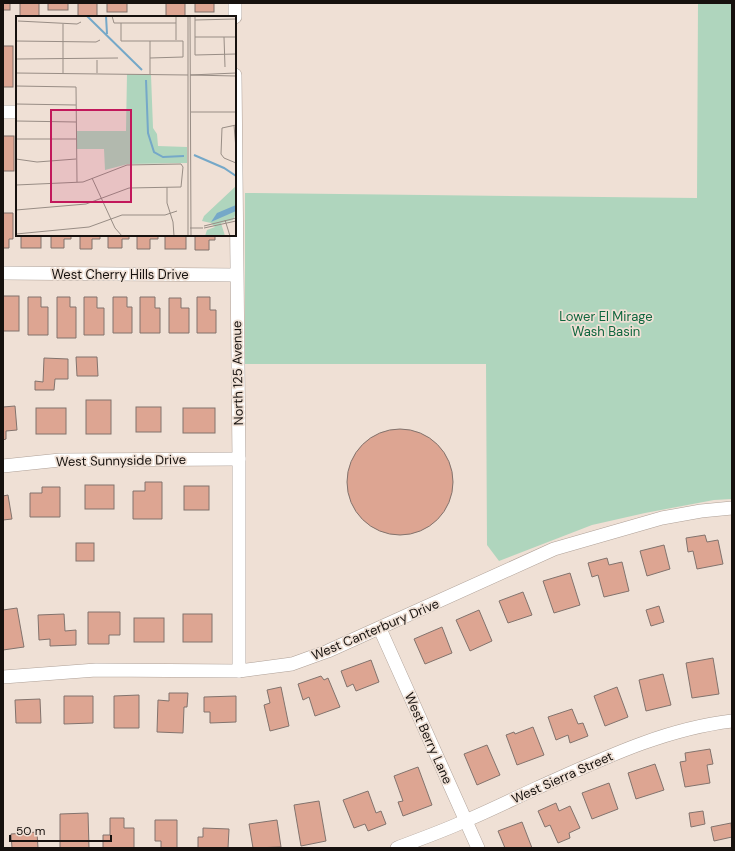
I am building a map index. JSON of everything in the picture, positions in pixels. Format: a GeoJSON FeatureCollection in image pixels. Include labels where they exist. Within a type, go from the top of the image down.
{"type":"FeatureCollection","features":[{"type":"Feature","properties":{"kind":"street"},"geometry":{"type":"LineString","coordinates":[[235,3],[235,16]]}},
{"type":"Feature","properties":{"kind":"street"},"geometry":{"type":"LineString","coordinates":[[3,112],[16,112]]}},
{"type":"Feature","properties":{"kind":"street","name":"North 125 Avenue"},"geometry":{"type":"LineString","coordinates":[[236,236],[239,459],[239,672]]}},
{"type":"Feature","properties":{"kind":"street","name":"West Cherry Hills Drive"},"geometry":{"type":"LineString","coordinates":[[3,273],[236,275]]}},
{"type":"Feature","properties":{"kind":"street","name":"West Sunnyside Drive"},"geometry":{"type":"LineString","coordinates":[[3,466],[60,460],[239,459]]}},
{"type":"Feature","properties":{"kind":"street","name":"West Canterbury Drive"},"geometry":{"type":"LineString","coordinates":[[3,677],[96,670],[239,672],[292,664],[328,651],[554,549],[662,518],[701,511],[732,508]]}},
{"type":"Feature","properties":{"kind":"street","name":"West Berry Lane"},"geometry":{"type":"LineString","coordinates":[[380,628],[478,848]]}},
{"type":"Feature","properties":{"kind":"street","name":"West Sierra Street"},"geometry":{"type":"LineString","coordinates":[[397,848],[466,821],[608,756],[644,742],[682,730],[718,722],[732,721]]}},
{"type":"Feature","properties":{"kind":"green space","name":"Lower El Mirage Wash Basin"},"geometry":{"type":"Polygon","coordinates":[[[698,3],[732,3],[732,499],[714,500],[592,525],[499,561],[487,545],[486,364],[245,364],[245,193],[697,198],[698,3]]]}},
{"type":"Feature","properties":{"kind":"building"},"geometry":{"type":"Polygon","coordinates":[[[3,3],[10,3],[10,10],[3,10],[3,3]]]}},
{"type":"Feature","properties":{"kind":"building"},"geometry":{"type":"Polygon","coordinates":[[[20,3],[39,3],[39,16],[20,16],[20,3]]]}},
{"type":"Feature","properties":{"kind":"building"},"geometry":{"type":"Polygon","coordinates":[[[48,3],[68,3],[68,10],[48,10],[48,3]]]}},
{"type":"Feature","properties":{"kind":"building"},"geometry":{"type":"Polygon","coordinates":[[[78,3],[97,3],[97,16],[78,16],[78,3]]]}},
{"type":"Feature","properties":{"kind":"building"},"geometry":{"type":"Polygon","coordinates":[[[107,3],[127,3],[127,12],[107,12],[107,3]]]}},
{"type":"Feature","properties":{"kind":"building"},"geometry":{"type":"Polygon","coordinates":[[[166,3],[185,3],[185,16],[166,16],[166,3]]]}},
{"type":"Feature","properties":{"kind":"building"},"geometry":{"type":"Polygon","coordinates":[[[195,3],[214,3],[214,12],[195,12],[195,3]]]}},
{"type":"Feature","properties":{"kind":"building"},"geometry":{"type":"Polygon","coordinates":[[[3,46],[13,46],[13,87],[3,87],[3,46]]]}},
{"type":"Feature","properties":{"kind":"building"},"geometry":{"type":"Polygon","coordinates":[[[3,136],[14,136],[14,171],[3,171],[3,136]]]}},
{"type":"Feature","properties":{"kind":"building"},"geometry":{"type":"Polygon","coordinates":[[[3,213],[13,213],[13,239],[9,239],[9,248],[3,248],[3,213]]]}},
{"type":"Feature","properties":{"kind":"building"},"geometry":{"type":"Polygon","coordinates":[[[21,236],[41,236],[41,248],[21,248],[21,236]]]}},
{"type":"Feature","properties":{"kind":"building"},"geometry":{"type":"Polygon","coordinates":[[[51,236],[71,236],[71,239],[64,239],[64,248],[51,248],[51,236]]]}},
{"type":"Feature","properties":{"kind":"building"},"geometry":{"type":"Polygon","coordinates":[[[80,236],[100,236],[100,239],[92,239],[92,249],[80,249],[80,236]]]}},
{"type":"Feature","properties":{"kind":"building"},"geometry":{"type":"Polygon","coordinates":[[[108,236],[129,236],[129,239],[122,239],[122,248],[108,248],[108,236]]]}},
{"type":"Feature","properties":{"kind":"building"},"geometry":{"type":"Polygon","coordinates":[[[137,236],[158,236],[158,239],[150,239],[150,249],[137,249],[137,236]]]}},
{"type":"Feature","properties":{"kind":"building"},"geometry":{"type":"Polygon","coordinates":[[[165,236],[186,236],[186,249],[165,249],[165,236]]]}},
{"type":"Feature","properties":{"kind":"building"},"geometry":{"type":"Polygon","coordinates":[[[195,236],[215,236],[215,240],[209,240],[209,250],[195,250],[195,236]]]}},
{"type":"Feature","properties":{"kind":"building"},"geometry":{"type":"Polygon","coordinates":[[[3,296],[19,296],[19,331],[3,331],[3,296]]]}},
{"type":"Feature","properties":{"kind":"building"},"geometry":{"type":"Polygon","coordinates":[[[28,297],[41,297],[41,307],[48,307],[48,335],[28,335],[28,297]]]}},
{"type":"Feature","properties":{"kind":"building"},"geometry":{"type":"Polygon","coordinates":[[[57,297],[70,297],[70,307],[76,307],[76,338],[57,338],[57,297]]]}},
{"type":"Feature","properties":{"kind":"building"},"geometry":{"type":"Polygon","coordinates":[[[84,297],[97,297],[97,308],[104,308],[104,335],[84,335],[84,297]]]}},
{"type":"Feature","properties":{"kind":"building"},"geometry":{"type":"Polygon","coordinates":[[[113,297],[127,297],[127,307],[132,307],[132,333],[113,333],[113,297]]]}},
{"type":"Feature","properties":{"kind":"building"},"geometry":{"type":"Polygon","coordinates":[[[140,297],[155,297],[155,308],[160,308],[160,333],[140,333],[140,297]]]}},
{"type":"Feature","properties":{"kind":"building"},"geometry":{"type":"Polygon","coordinates":[[[197,297],[210,297],[210,310],[216,310],[216,333],[197,333],[197,297]]]}},
{"type":"Feature","properties":{"kind":"building"},"geometry":{"type":"Polygon","coordinates":[[[169,298],[181,298],[181,308],[189,308],[189,333],[169,333],[169,298]]]}},
{"type":"Feature","properties":{"kind":"building"},"geometry":{"type":"Polygon","coordinates":[[[76,357],[97,357],[98,376],[77,376],[76,357]]]}},
{"type":"Feature","properties":{"kind":"building"},"geometry":{"type":"Polygon","coordinates":[[[44,358],[68,359],[68,379],[55,379],[54,390],[35,390],[35,381],[43,382],[44,358]]]}},
{"type":"Feature","properties":{"kind":"building"},"geometry":{"type":"Polygon","coordinates":[[[86,400],[111,400],[111,434],[86,434],[86,400]]]}},
{"type":"Feature","properties":{"kind":"building"},"geometry":{"type":"Polygon","coordinates":[[[15,406],[17,430],[6,431],[6,439],[3,440],[3,407],[15,406]]]}},
{"type":"Feature","properties":{"kind":"building"},"geometry":{"type":"Polygon","coordinates":[[[136,407],[161,407],[161,432],[136,432],[136,407]]]}},
{"type":"Feature","properties":{"kind":"building"},"geometry":{"type":"Polygon","coordinates":[[[36,408],[66,408],[66,434],[36,434],[36,408]]]}},
{"type":"Feature","properties":{"kind":"building"},"geometry":{"type":"Polygon","coordinates":[[[183,408],[215,408],[215,433],[183,433],[183,408]]]}},
{"type":"Feature","properties":{"kind":"building"},"geometry":{"type":"Polygon","coordinates":[[[400,429],[420,433],[438,444],[449,462],[453,482],[449,502],[438,520],[420,531],[400,535],[380,531],[362,520],[351,502],[347,482],[351,462],[362,444],[380,433],[400,429]]]}},
{"type":"Feature","properties":{"kind":"building"},"geometry":{"type":"Polygon","coordinates":[[[145,482],[162,482],[162,519],[133,519],[133,491],[145,491],[145,482]]]}},
{"type":"Feature","properties":{"kind":"building"},"geometry":{"type":"Polygon","coordinates":[[[85,485],[114,485],[114,509],[85,509],[85,485]]]}},
{"type":"Feature","properties":{"kind":"building"},"geometry":{"type":"Polygon","coordinates":[[[184,486],[209,486],[209,510],[184,510],[184,486]]]}},
{"type":"Feature","properties":{"kind":"building"},"geometry":{"type":"Polygon","coordinates":[[[42,487],[60,487],[60,517],[30,517],[30,493],[42,493],[42,487]]]}},
{"type":"Feature","properties":{"kind":"building"},"geometry":{"type":"Polygon","coordinates":[[[8,495],[12,519],[3,520],[3,496],[8,495]]]}},
{"type":"Feature","properties":{"kind":"building"},"geometry":{"type":"Polygon","coordinates":[[[705,535],[707,542],[718,540],[723,564],[697,569],[693,551],[688,552],[686,538],[705,535]]]}},
{"type":"Feature","properties":{"kind":"building"},"geometry":{"type":"Polygon","coordinates":[[[76,543],[94,543],[94,561],[76,561],[76,543]]]}},
{"type":"Feature","properties":{"kind":"building"},"geometry":{"type":"Polygon","coordinates":[[[664,545],[670,569],[647,576],[640,551],[664,545]]]}},
{"type":"Feature","properties":{"kind":"building"},"geometry":{"type":"Polygon","coordinates":[[[607,558],[609,565],[622,562],[629,591],[604,597],[598,575],[592,577],[588,563],[607,558]]]}},
{"type":"Feature","properties":{"kind":"building"},"geometry":{"type":"Polygon","coordinates":[[[570,573],[580,605],[554,613],[543,581],[570,573]]]}},
{"type":"Feature","properties":{"kind":"building"},"geometry":{"type":"Polygon","coordinates":[[[523,592],[532,615],[508,623],[499,601],[523,592]]]}},
{"type":"Feature","properties":{"kind":"building"},"geometry":{"type":"Polygon","coordinates":[[[659,606],[664,622],[651,626],[646,610],[659,606]]]}},
{"type":"Feature","properties":{"kind":"building"},"geometry":{"type":"Polygon","coordinates":[[[17,608],[24,647],[3,650],[3,610],[17,608]]]}},
{"type":"Feature","properties":{"kind":"building"},"geometry":{"type":"Polygon","coordinates":[[[479,610],[492,641],[470,651],[456,620],[479,610]]]}},
{"type":"Feature","properties":{"kind":"building"},"geometry":{"type":"Polygon","coordinates":[[[88,612],[120,612],[120,635],[109,635],[109,644],[88,644],[88,612]]]}},
{"type":"Feature","properties":{"kind":"building"},"geometry":{"type":"Polygon","coordinates":[[[64,614],[65,631],[76,630],[76,645],[50,646],[50,639],[39,640],[38,615],[64,614]]]}},
{"type":"Feature","properties":{"kind":"building"},"geometry":{"type":"Polygon","coordinates":[[[183,614],[212,614],[212,642],[183,642],[183,614]]]}},
{"type":"Feature","properties":{"kind":"building"},"geometry":{"type":"Polygon","coordinates":[[[134,618],[164,618],[164,642],[134,642],[134,618]]]}},
{"type":"Feature","properties":{"kind":"building"},"geometry":{"type":"Polygon","coordinates":[[[442,627],[452,653],[425,664],[414,639],[442,627]]]}},
{"type":"Feature","properties":{"kind":"building"},"geometry":{"type":"Polygon","coordinates":[[[713,658],[719,694],[692,698],[686,663],[713,658]]]}},
{"type":"Feature","properties":{"kind":"building"},"geometry":{"type":"Polygon","coordinates":[[[371,660],[379,682],[356,691],[353,684],[347,687],[341,671],[371,660]]]}},
{"type":"Feature","properties":{"kind":"building"},"geometry":{"type":"Polygon","coordinates":[[[663,674],[671,705],[646,711],[639,680],[663,674]]]}},
{"type":"Feature","properties":{"kind":"building"},"geometry":{"type":"Polygon","coordinates":[[[321,676],[324,680],[328,678],[340,707],[315,716],[309,697],[303,700],[298,684],[321,676]]]}},
{"type":"Feature","properties":{"kind":"building"},"geometry":{"type":"Polygon","coordinates":[[[281,687],[289,726],[270,731],[264,705],[270,703],[267,690],[281,687]]]}},
{"type":"Feature","properties":{"kind":"building"},"geometry":{"type":"Polygon","coordinates":[[[617,687],[628,717],[605,726],[594,696],[617,687]]]}},
{"type":"Feature","properties":{"kind":"building"},"geometry":{"type":"Polygon","coordinates":[[[169,693],[188,693],[187,707],[184,707],[183,733],[157,732],[158,700],[169,701],[169,693]]]}},
{"type":"Feature","properties":{"kind":"building"},"geometry":{"type":"Polygon","coordinates":[[[139,695],[139,728],[114,728],[114,696],[139,695]]]}},
{"type":"Feature","properties":{"kind":"building"},"geometry":{"type":"Polygon","coordinates":[[[64,696],[93,696],[93,723],[64,724],[64,696]]]}},
{"type":"Feature","properties":{"kind":"building"},"geometry":{"type":"Polygon","coordinates":[[[236,696],[236,722],[210,723],[210,712],[204,712],[204,697],[236,696]]]}},
{"type":"Feature","properties":{"kind":"building"},"geometry":{"type":"Polygon","coordinates":[[[40,699],[41,723],[16,723],[15,700],[40,699]]]}},
{"type":"Feature","properties":{"kind":"building"},"geometry":{"type":"Polygon","coordinates":[[[572,709],[578,724],[583,723],[588,736],[570,743],[568,735],[556,740],[548,717],[572,709]]]}},
{"type":"Feature","properties":{"kind":"building"},"geometry":{"type":"Polygon","coordinates":[[[533,727],[544,755],[517,765],[506,735],[514,732],[515,734],[533,727]]]}},
{"type":"Feature","properties":{"kind":"building"},"geometry":{"type":"Polygon","coordinates":[[[487,745],[500,775],[477,785],[464,754],[487,745]]]}},
{"type":"Feature","properties":{"kind":"building"},"geometry":{"type":"Polygon","coordinates":[[[710,749],[713,764],[707,765],[710,783],[685,787],[680,762],[686,761],[685,753],[710,749]]]}},
{"type":"Feature","properties":{"kind":"building"},"geometry":{"type":"Polygon","coordinates":[[[655,764],[664,790],[636,799],[628,773],[655,764]]]}},
{"type":"Feature","properties":{"kind":"building"},"geometry":{"type":"Polygon","coordinates":[[[418,767],[432,805],[403,816],[398,802],[403,801],[394,776],[418,767]]]}},
{"type":"Feature","properties":{"kind":"building"},"geometry":{"type":"Polygon","coordinates":[[[609,783],[618,809],[592,819],[582,793],[609,783]]]}},
{"type":"Feature","properties":{"kind":"building"},"geometry":{"type":"Polygon","coordinates":[[[368,791],[376,813],[381,811],[386,824],[368,831],[365,824],[354,828],[343,800],[368,791]]]}},
{"type":"Feature","properties":{"kind":"building"},"geometry":{"type":"Polygon","coordinates":[[[319,801],[326,841],[301,846],[294,805],[319,801]]]}},
{"type":"Feature","properties":{"kind":"building"},"geometry":{"type":"Polygon","coordinates":[[[556,803],[559,811],[570,806],[580,828],[569,833],[570,838],[558,843],[550,825],[545,827],[538,811],[556,803]]]}},
{"type":"Feature","properties":{"kind":"building"},"geometry":{"type":"Polygon","coordinates":[[[703,811],[705,824],[691,827],[689,813],[703,811]]]}},
{"type":"Feature","properties":{"kind":"building"},"geometry":{"type":"Polygon","coordinates":[[[88,813],[89,848],[60,848],[60,814],[88,813]]]}},
{"type":"Feature","properties":{"kind":"building"},"geometry":{"type":"Polygon","coordinates":[[[110,818],[124,818],[124,828],[134,828],[134,848],[103,848],[103,835],[110,835],[110,818]]]}},
{"type":"Feature","properties":{"kind":"building"},"geometry":{"type":"Polygon","coordinates":[[[155,820],[177,820],[177,848],[161,848],[161,841],[155,841],[155,820]]]}},
{"type":"Feature","properties":{"kind":"building"},"geometry":{"type":"Polygon","coordinates":[[[277,820],[281,847],[253,848],[249,824],[277,820]]]}},
{"type":"Feature","properties":{"kind":"building"},"geometry":{"type":"Polygon","coordinates":[[[522,822],[532,848],[505,848],[498,831],[522,822]]]}},
{"type":"Feature","properties":{"kind":"building"},"geometry":{"type":"Polygon","coordinates":[[[731,823],[732,837],[714,841],[711,827],[731,823]]]}},
{"type":"Feature","properties":{"kind":"building"},"geometry":{"type":"Polygon","coordinates":[[[203,828],[229,829],[228,848],[198,848],[198,837],[203,837],[203,828]]]}},
{"type":"Feature","properties":{"kind":"building"},"geometry":{"type":"Polygon","coordinates":[[[37,832],[38,848],[12,848],[11,834],[37,832]]]}}]}
